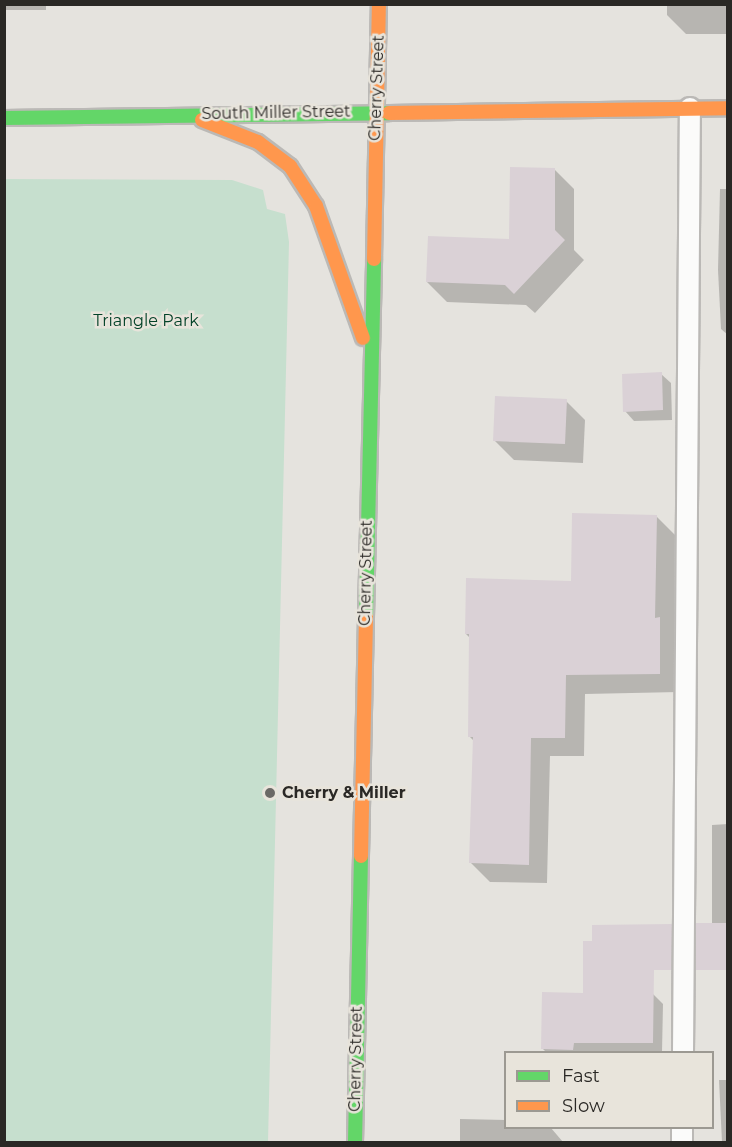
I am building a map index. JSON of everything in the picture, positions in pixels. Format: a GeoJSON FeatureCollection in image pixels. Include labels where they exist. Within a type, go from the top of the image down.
{"type":"FeatureCollection","features":[{"type":"Feature","properties":{"kind":"main road","name":"Cherry Street"},"geometry":{"type":"LineString","coordinates":[[355,1143],[379,4]]}},
{"type":"Feature","properties":{"kind":"main road","name":"South Miller Street"},"geometry":{"type":"LineString","coordinates":[[4,118],[376,111],[728,108]]}},
{"type":"Feature","properties":{"kind":"main road"},"geometry":{"type":"LineString","coordinates":[[189,115],[258,142],[290,166],[316,206],[370,359]]}},
{"type":"Feature","properties":{"kind":"lane"},"geometry":{"type":"LineString","coordinates":[[682,1051],[690,108]]}},
{"type":"Feature","properties":{"kind":"green space","name":"Triangle Park"},"geometry":{"type":"Polygon","coordinates":[[[5,179],[232,180],[263,190],[267,209],[285,214],[289,242],[268,1142],[5,1142],[5,179]]]}},
{"type":"Feature","properties":{"kind":"building"},"geometry":{"type":"Polygon","coordinates":[[[510,167],[555,168],[555,230],[565,240],[514,294],[505,285],[426,282],[428,236],[509,239],[510,167]]]}},
{"type":"Feature","properties":{"kind":"building"},"geometry":{"type":"Polygon","coordinates":[[[662,372],[663,410],[623,412],[622,374],[662,372]]]}},
{"type":"Feature","properties":{"kind":"building"},"geometry":{"type":"Polygon","coordinates":[[[495,396],[567,399],[565,444],[493,441],[495,396]]]}},
{"type":"Feature","properties":{"kind":"building"},"geometry":{"type":"Polygon","coordinates":[[[572,513],[657,515],[655,618],[660,617],[660,674],[566,675],[565,738],[531,738],[529,865],[469,863],[473,737],[468,737],[469,634],[465,634],[466,578],[571,581],[572,513]]]}},
{"type":"Feature","properties":{"kind":"building"},"geometry":{"type":"Polygon","coordinates":[[[696,923],[728,923],[728,970],[696,970],[696,923]]]}},
{"type":"Feature","properties":{"kind":"building"},"geometry":{"type":"Polygon","coordinates":[[[672,924],[672,970],[654,970],[653,1043],[574,1043],[573,1050],[541,1049],[542,992],[583,993],[583,941],[592,941],[592,925],[672,924]]]}},
{"type":"Feature","properties":{"kind":"traffic: fast"},"geometry":{"type":"LineString","coordinates":[[4,118],[389,113]]}},
{"type":"Feature","properties":{"kind":"traffic: fast"},"geometry":{"type":"LineString","coordinates":[[366,617],[374,259]]}},
{"type":"Feature","properties":{"kind":"traffic: fast"},"geometry":{"type":"LineString","coordinates":[[355,1142],[361,856]]}},
{"type":"Feature","properties":{"kind":"traffic: slow"},"geometry":{"type":"LineString","coordinates":[[374,259],[379,4]]}},
{"type":"Feature","properties":{"kind":"traffic: slow"},"geometry":{"type":"LineString","coordinates":[[389,113],[728,108]]}},
{"type":"Feature","properties":{"kind":"traffic: slow"},"geometry":{"type":"LineString","coordinates":[[202,120],[258,142],[290,166],[316,206],[363,338]]}},
{"type":"Feature","properties":{"kind":"traffic: slow"},"geometry":{"type":"LineString","coordinates":[[361,856],[366,617]]}},
{"type":"Feature","properties":{"kind":"place","name":"Cherry & Miller"},"geometry":{"type":"Point","coordinates":[270,793]}}]}
